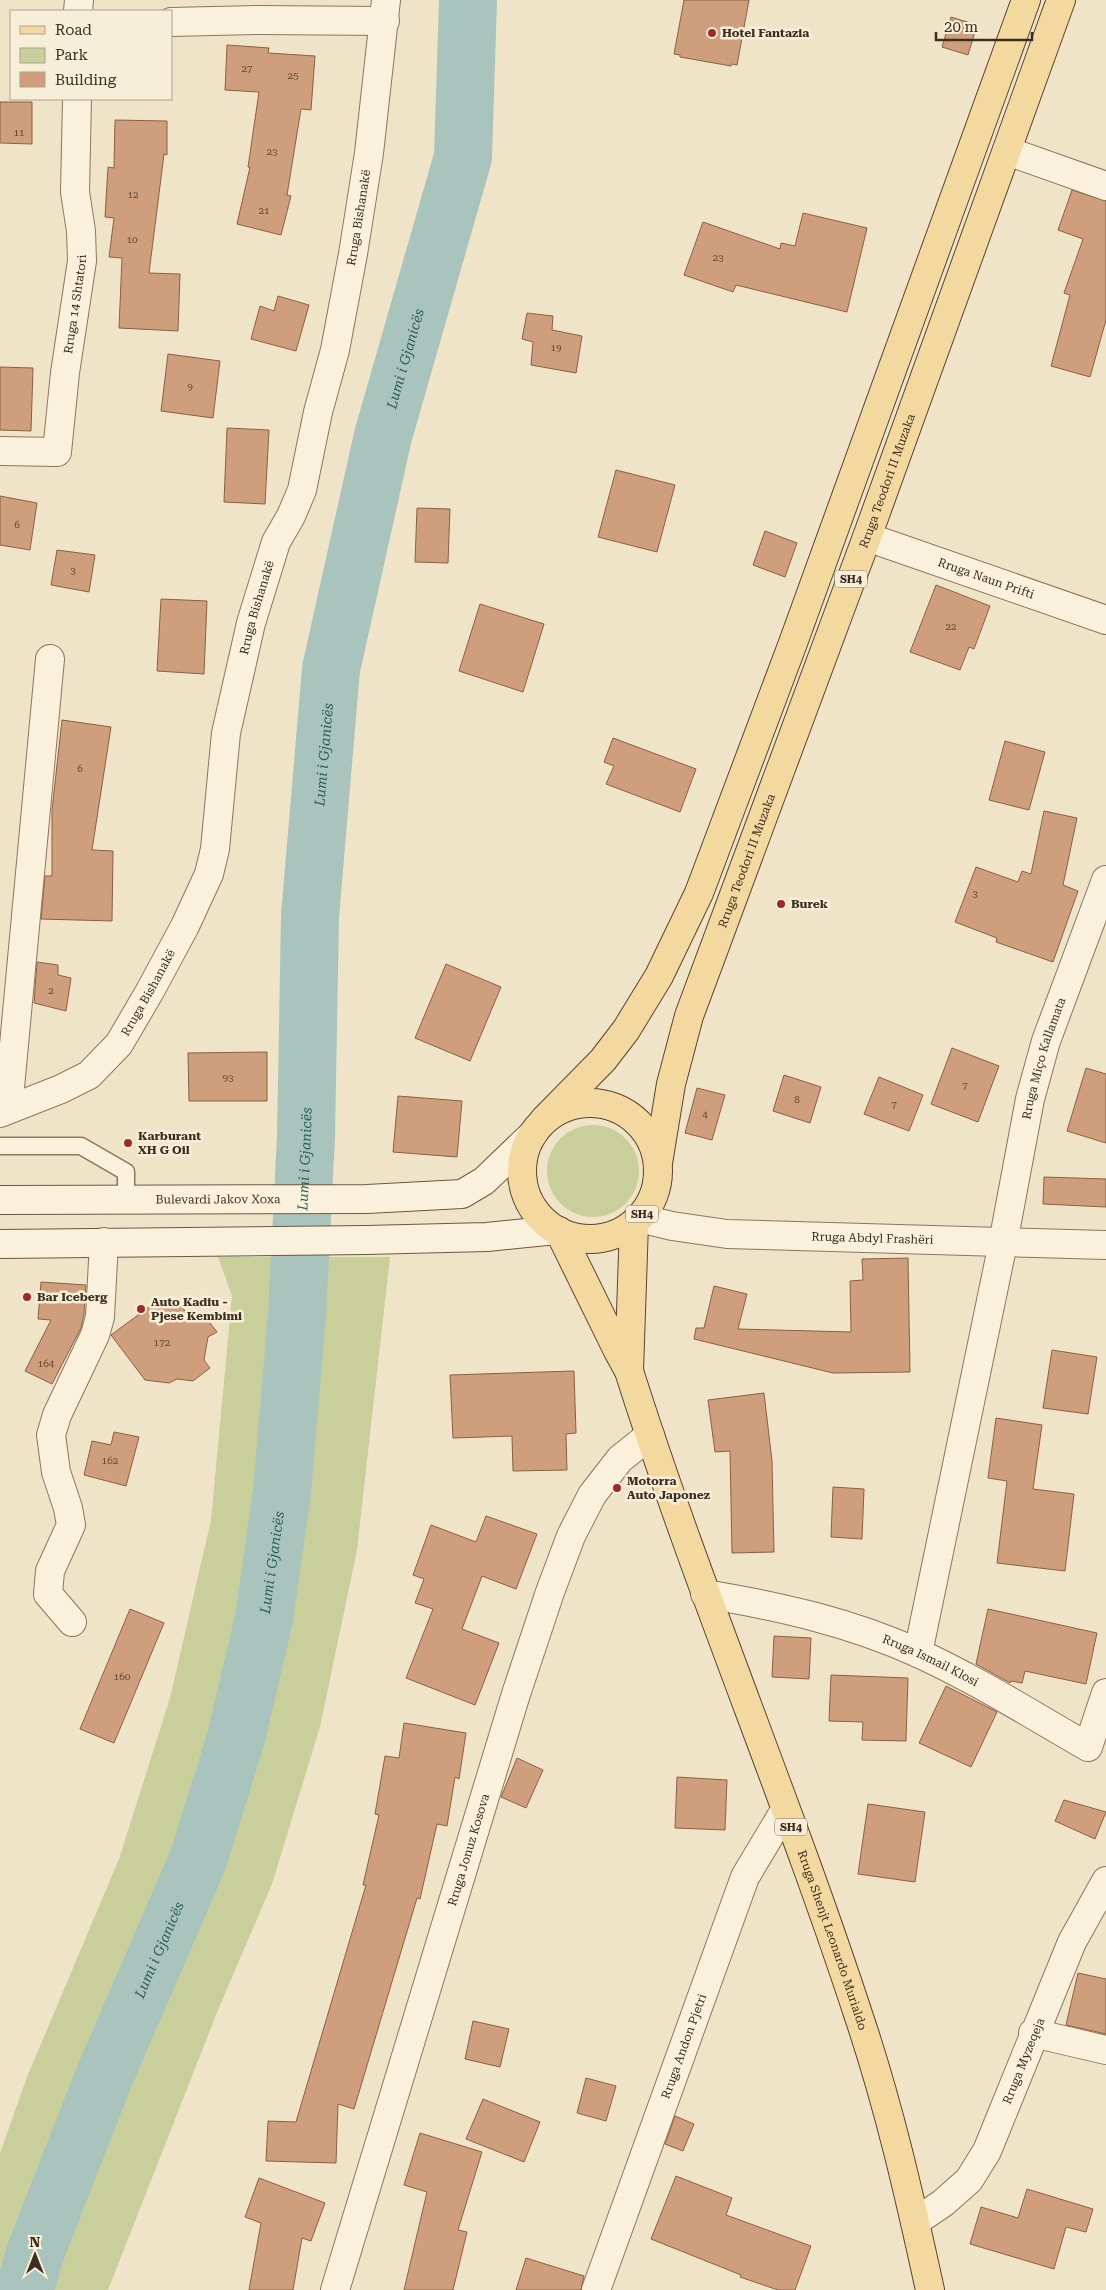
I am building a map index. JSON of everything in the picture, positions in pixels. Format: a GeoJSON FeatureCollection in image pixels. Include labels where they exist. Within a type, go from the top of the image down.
{"type":"FeatureCollection","features":[{"type":"Feature","properties":{"kind":"main road","name":"SH4"},"geometry":{"type":"LineString","coordinates":[[539,1127],[558,1111],[581,1103],[598,1103],[614,1107],[636,1119],[654,1147],[658,1163],[657,1187],[653,1198],[636,1221],[623,1231],[597,1239],[571,1236],[557,1230],[537,1213],[528,1198],[523,1182],[523,1157],[539,1127],[603,1060],[626,1030],[660,976],[698,893],[793,643],[1026,0]]}},
{"type":"Feature","properties":{"kind":"main road","name":"Rruga Teodori II Muzaka"},"geometry":{"type":"LineString","coordinates":[[658,1163],[671,1084],[689,1016],[867,537],[1061,0]]}},
{"type":"Feature","properties":{"kind":"main road","name":"Rruga Shenjt Leonardo Murialdo"},"geometry":{"type":"LineString","coordinates":[[629,1371],[636,1221]]}},
{"type":"Feature","properties":{"kind":"main road","name":"Rruga Shenjt Leonardo Murialdo"},"geometry":{"type":"LineString","coordinates":[[557,1230],[629,1371],[705,1594],[860,2018],[890,2120],[930,2290]]}},
{"type":"Feature","properties":{"kind":"street","name":"Rruga Bishanakë"},"geometry":{"type":"LineString","coordinates":[[4,1111],[61,1090],[89,1075],[119,1044],[176,943],[208,874],[215,850],[219,821],[226,734],[251,623],[276,542],[291,516],[302,490],[318,412],[335,350],[368,162],[386,10],[259,20],[172,22]]}},
{"type":"Feature","properties":{"kind":"street","name":"Rruga 14 Shtatori"},"geometry":{"type":"LineString","coordinates":[[0,451],[57,452],[65,373],[82,261],[81,232],[75,192],[77,100]]}},
{"type":"Feature","properties":{"kind":"street"},"geometry":{"type":"LineString","coordinates":[[1007,151],[1106,186]]}},
{"type":"Feature","properties":{"kind":"street","name":"Rruga Naun Prifti"},"geometry":{"type":"LineString","coordinates":[[867,537],[1106,620]]}},
{"type":"Feature","properties":{"kind":"street"},"geometry":{"type":"LineString","coordinates":[[4,1111],[50,659]]}},
{"type":"Feature","properties":{"kind":"street","name":"Rruga Miço Kallamata"},"geometry":{"type":"LineString","coordinates":[[918,1653],[1003,1243],[1030,1099],[1046,1041],[1106,880]]}},
{"type":"Feature","properties":{"kind":"street","name":"Bulevardi Jakov Xoxa"},"geometry":{"type":"LineString","coordinates":[[0,1200],[246,1201],[367,1199],[462,1194],[484,1181],[539,1127]]}},
{"type":"Feature","properties":{"kind":"street","name":"Rruga Abdyl Frashëri"},"geometry":{"type":"LineString","coordinates":[[636,1221],[727,1234],[1003,1243],[1106,1244]]}},
{"type":"Feature","properties":{"kind":"street"},"geometry":{"type":"LineString","coordinates":[[0,1244],[488,1237],[557,1230]]}},
{"type":"Feature","properties":{"kind":"street"},"geometry":{"type":"LineString","coordinates":[[72,1622],[48,1594],[50,1571],[72,1525],[56,1472],[51,1435],[57,1415],[96,1335],[100,1317],[104,1242]]}},
{"type":"Feature","properties":{"kind":"street","name":"Rruga Jonuz Kosova"},"geometry":{"type":"LineString","coordinates":[[336,2290],[516,1694],[571,1536],[592,1495],[620,1459],[650,1435]]}},
{"type":"Feature","properties":{"kind":"street","name":"Rruga Ismail Klosi"},"geometry":{"type":"LineString","coordinates":[[705,1594],[779,1606],[816,1616],[918,1653],[1088,1747],[1106,1693]]}},
{"type":"Feature","properties":{"kind":"street","name":"Rruga Andon Pjetri"},"geometry":{"type":"LineString","coordinates":[[596,2290],[745,1877],[785,1810]]}},
{"type":"Feature","properties":{"kind":"street","name":"Rruga Myzeqeja"},"geometry":{"type":"LineString","coordinates":[[915,2222],[943,2203],[968,2180],[982,2158],[1072,1942],[1106,1881]]}},
{"type":"Feature","properties":{"kind":"street"},"geometry":{"type":"LineString","coordinates":[[1033,2033],[1106,2050]]}},
{"type":"Feature","properties":{"kind":"lane"},"geometry":{"type":"LineString","coordinates":[[0,1146],[81,1146],[126,1172],[126,1201]]}},
{"type":"Feature","properties":{"kind":"green space"},"geometry":{"type":"Polygon","coordinates":[[[593,1125],[611,1128],[626,1138],[636,1153],[639,1171],[636,1189],[626,1204],[611,1214],[593,1217],[575,1214],[560,1204],[550,1189],[547,1171],[550,1153],[560,1138],[575,1128],[593,1125]]]}},
{"type":"Feature","properties":{"kind":"green space"},"geometry":{"type":"Polygon","coordinates":[[[218,1257],[390,1257],[357,1550],[320,1727],[272,1884],[218,2010],[108,2290],[0,2290],[0,2153],[27,2077],[119,1859],[170,1698],[211,1520],[232,1296],[218,1257]]]}},
{"type":"Feature","properties":{"kind":"building","name":"Hotel Fantazia"},"geometry":{"type":"Polygon","coordinates":[[[684,0],[749,0],[737,65],[732,64],[731,66],[680,57],[680,55],[674,54],[684,0]]]}},
{"type":"Feature","properties":{"kind":"building"},"geometry":{"type":"Polygon","coordinates":[[[951,17],[977,25],[968,55],[942,47],[951,17]]]}},
{"type":"Feature","properties":{"kind":"building"},"geometry":{"type":"Polygon","coordinates":[[[227,45],[269,48],[268,53],[315,56],[311,110],[301,109],[287,195],[291,196],[281,235],[237,224],[250,167],[248,167],[259,92],[225,90],[227,45]]]}},
{"type":"Feature","properties":{"kind":"building"},"geometry":{"type":"Polygon","coordinates":[[[0,102],[32,102],[32,144],[0,143],[0,102]]]}},
{"type":"Feature","properties":{"kind":"building"},"geometry":{"type":"Polygon","coordinates":[[[115,120],[167,121],[167,155],[164,154],[149,273],[180,274],[178,331],[119,328],[122,258],[109,257],[114,218],[105,217],[108,167],[114,168],[115,120]]]}},
{"type":"Feature","properties":{"kind":"building"},"geometry":{"type":"Polygon","coordinates":[[[1072,190],[1106,201],[1106,320],[1090,377],[1051,366],[1070,295],[1064,293],[1083,239],[1058,230],[1072,190]]]}},
{"type":"Feature","properties":{"kind":"building"},"geometry":{"type":"Polygon","coordinates":[[[803,213],[867,228],[847,312],[736,285],[733,292],[684,275],[703,222],[780,249],[781,243],[795,246],[803,213]]]}},
{"type":"Feature","properties":{"kind":"building"},"geometry":{"type":"Polygon","coordinates":[[[278,296],[309,305],[296,351],[251,339],[260,306],[274,311],[278,296]]]}},
{"type":"Feature","properties":{"kind":"building"},"geometry":{"type":"Polygon","coordinates":[[[527,313],[553,316],[552,330],[582,336],[576,373],[531,365],[533,342],[522,339],[527,313]]]}},
{"type":"Feature","properties":{"kind":"building"},"geometry":{"type":"Polygon","coordinates":[[[168,354],[220,361],[213,418],[161,411],[168,354]]]}},
{"type":"Feature","properties":{"kind":"building"},"geometry":{"type":"Polygon","coordinates":[[[0,367],[33,368],[31,431],[0,430],[0,367]]]}},
{"type":"Feature","properties":{"kind":"building"},"geometry":{"type":"Polygon","coordinates":[[[227,428],[269,430],[265,504],[224,502],[227,428]]]}},
{"type":"Feature","properties":{"kind":"building"},"geometry":{"type":"Polygon","coordinates":[[[616,470],[675,485],[657,552],[598,537],[616,470]]]}},
{"type":"Feature","properties":{"kind":"building"},"geometry":{"type":"Polygon","coordinates":[[[0,496],[37,503],[30,550],[0,545],[0,496]]]}},
{"type":"Feature","properties":{"kind":"building"},"geometry":{"type":"Polygon","coordinates":[[[417,508],[450,509],[448,563],[415,562],[417,508]]]}},
{"type":"Feature","properties":{"kind":"building"},"geometry":{"type":"Polygon","coordinates":[[[765,531],[797,543],[785,577],[753,565],[765,531]]]}},
{"type":"Feature","properties":{"kind":"building"},"geometry":{"type":"Polygon","coordinates":[[[57,550],[95,555],[89,592],[51,585],[57,550]]]}},
{"type":"Feature","properties":{"kind":"building"},"geometry":{"type":"Polygon","coordinates":[[[936,585],[990,606],[974,649],[969,647],[960,670],[910,652],[936,585]]]}},
{"type":"Feature","properties":{"kind":"building"},"geometry":{"type":"Polygon","coordinates":[[[161,599],[207,601],[204,674],[157,671],[161,599]]]}},
{"type":"Feature","properties":{"kind":"building"},"geometry":{"type":"Polygon","coordinates":[[[480,604],[544,624],[523,692],[459,671],[480,604]]]}},
{"type":"Feature","properties":{"kind":"building"},"geometry":{"type":"Polygon","coordinates":[[[62,720],[111,727],[92,850],[113,851],[112,921],[41,919],[45,876],[52,876],[52,810],[62,720]]]}},
{"type":"Feature","properties":{"kind":"building"},"geometry":{"type":"Polygon","coordinates":[[[613,738],[696,769],[680,812],[606,784],[614,766],[604,762],[613,738]]]}},
{"type":"Feature","properties":{"kind":"building"},"geometry":{"type":"Polygon","coordinates":[[[1005,741],[1045,752],[1029,810],[989,800],[1005,741]]]}},
{"type":"Feature","properties":{"kind":"building"},"geometry":{"type":"Polygon","coordinates":[[[1044,811],[1077,818],[1063,885],[1078,891],[1053,962],[996,942],[997,938],[955,922],[976,867],[1018,882],[1022,871],[1031,874],[1044,811]]]}},
{"type":"Feature","properties":{"kind":"building"},"geometry":{"type":"Polygon","coordinates":[[[37,962],[58,965],[58,975],[71,978],[66,1011],[34,1003],[37,962]]]}},
{"type":"Feature","properties":{"kind":"building"},"geometry":{"type":"Polygon","coordinates":[[[446,964],[501,987],[470,1061],[415,1038],[446,964]]]}},
{"type":"Feature","properties":{"kind":"building"},"geometry":{"type":"Polygon","coordinates":[[[952,1048],[999,1066],[978,1122],[931,1104],[952,1048]]]}},
{"type":"Feature","properties":{"kind":"building"},"geometry":{"type":"Polygon","coordinates":[[[267,1052],[267,1101],[189,1101],[188,1053],[267,1052]]]}},
{"type":"Feature","properties":{"kind":"building"},"geometry":{"type":"Polygon","coordinates":[[[1086,1068],[1106,1074],[1106,1143],[1067,1131],[1086,1068]]]}},
{"type":"Feature","properties":{"kind":"building"},"geometry":{"type":"Polygon","coordinates":[[[784,1075],[821,1087],[810,1123],[773,1111],[784,1075]]]}},
{"type":"Feature","properties":{"kind":"building"},"geometry":{"type":"Polygon","coordinates":[[[879,1077],[923,1095],[909,1131],[864,1114],[879,1077]]]}},
{"type":"Feature","properties":{"kind":"building"},"geometry":{"type":"Polygon","coordinates":[[[697,1088],[725,1095],[712,1140],[685,1133],[697,1088]]]}},
{"type":"Feature","properties":{"kind":"building"},"geometry":{"type":"Polygon","coordinates":[[[398,1096],[462,1101],[457,1157],[393,1152],[398,1096]]]}},
{"type":"Feature","properties":{"kind":"building"},"geometry":{"type":"Polygon","coordinates":[[[1044,1177],[1106,1179],[1106,1207],[1043,1204],[1044,1177]]]}},
{"type":"Feature","properties":{"kind":"building"},"geometry":{"type":"Polygon","coordinates":[[[908,1258],[910,1372],[833,1373],[694,1339],[696,1328],[704,1328],[714,1286],[747,1294],[738,1329],[851,1332],[850,1281],[863,1280],[862,1259],[908,1258]]]}},
{"type":"Feature","properties":{"kind":"building"},"geometry":{"type":"Polygon","coordinates":[[[41,1282],[86,1285],[81,1328],[52,1384],[25,1371],[51,1320],[38,1319],[41,1282]]]}},
{"type":"Feature","properties":{"kind":"building"},"geometry":{"type":"Polygon","coordinates":[[[157,1301],[182,1307],[185,1311],[203,1314],[217,1332],[208,1337],[204,1360],[210,1368],[193,1381],[177,1379],[169,1383],[145,1380],[111,1335],[157,1301]]]}},
{"type":"Feature","properties":{"kind":"building"},"geometry":{"type":"Polygon","coordinates":[[[1052,1350],[1097,1357],[1088,1414],[1043,1408],[1052,1350]]]}},
{"type":"Feature","properties":{"kind":"building"},"geometry":{"type":"Polygon","coordinates":[[[574,1371],[576,1433],[566,1434],[567,1470],[513,1471],[512,1436],[453,1438],[450,1375],[574,1371]]]}},
{"type":"Feature","properties":{"kind":"building"},"geometry":{"type":"Polygon","coordinates":[[[764,1393],[772,1461],[774,1552],[732,1553],[730,1451],[715,1452],[708,1400],[764,1393]]]}},
{"type":"Feature","properties":{"kind":"building"},"geometry":{"type":"Polygon","coordinates":[[[996,1418],[1042,1425],[1033,1489],[1074,1494],[1065,1571],[997,1563],[1007,1481],[988,1478],[996,1418]]]}},
{"type":"Feature","properties":{"kind":"building"},"geometry":{"type":"Polygon","coordinates":[[[114,1432],[139,1437],[126,1486],[84,1475],[92,1441],[111,1445],[114,1432]]]}},
{"type":"Feature","properties":{"kind":"building"},"geometry":{"type":"Polygon","coordinates":[[[833,1487],[864,1489],[862,1539],[831,1537],[833,1487]]]}},
{"type":"Feature","properties":{"kind":"building"},"geometry":{"type":"Polygon","coordinates":[[[486,1516],[537,1534],[516,1589],[482,1576],[462,1629],[499,1643],[475,1705],[406,1678],[433,1609],[415,1603],[424,1579],[413,1575],[431,1525],[476,1542],[486,1516]]]}},
{"type":"Feature","properties":{"kind":"building"},"geometry":{"type":"Polygon","coordinates":[[[130,1609],[164,1623],[114,1743],[80,1729],[130,1609]]]}},
{"type":"Feature","properties":{"kind":"building"},"geometry":{"type":"Polygon","coordinates":[[[988,1609],[1097,1633],[1086,1684],[1025,1671],[1022,1683],[1011,1681],[1010,1683],[976,1664],[988,1609]]]}},
{"type":"Feature","properties":{"kind":"building"},"geometry":{"type":"Polygon","coordinates":[[[774,1636],[811,1638],[809,1679],[772,1677],[774,1636]]]}},
{"type":"Feature","properties":{"kind":"building"},"geometry":{"type":"Polygon","coordinates":[[[831,1675],[908,1678],[906,1741],[862,1740],[863,1722],[829,1721],[831,1675]]]}},
{"type":"Feature","properties":{"kind":"building"},"geometry":{"type":"Polygon","coordinates":[[[946,1686],[997,1712],[971,1767],[919,1743],[946,1686]]]}},
{"type":"Feature","properties":{"kind":"building"},"geometry":{"type":"Polygon","coordinates":[[[404,1723],[466,1733],[459,1779],[455,1777],[447,1826],[437,1824],[420,1899],[417,1898],[354,2109],[338,2104],[336,2163],[266,2161],[268,2121],[296,2122],[366,1885],[363,1885],[379,1815],[375,1814],[385,1756],[399,1758],[404,1723]]]}},
{"type":"Feature","properties":{"kind":"building"},"geometry":{"type":"Polygon","coordinates":[[[517,1758],[543,1770],[526,1808],[501,1797],[517,1758]]]}},
{"type":"Feature","properties":{"kind":"building"},"geometry":{"type":"Polygon","coordinates":[[[677,1777],[727,1780],[725,1830],[675,1828],[677,1777]]]}},
{"type":"Feature","properties":{"kind":"building"},"geometry":{"type":"Polygon","coordinates":[[[1064,1800],[1106,1812],[1095,1839],[1055,1821],[1064,1800]]]}},
{"type":"Feature","properties":{"kind":"building"},"geometry":{"type":"Polygon","coordinates":[[[868,1804],[925,1812],[915,1882],[858,1874],[868,1804]]]}},
{"type":"Feature","properties":{"kind":"building"},"geometry":{"type":"Polygon","coordinates":[[[1078,1973],[1106,1979],[1106,2034],[1066,2025],[1078,1973]]]}},
{"type":"Feature","properties":{"kind":"building"},"geometry":{"type":"Polygon","coordinates":[[[473,2021],[509,2029],[500,2067],[465,2059],[473,2021]]]}},
{"type":"Feature","properties":{"kind":"building"},"geometry":{"type":"Polygon","coordinates":[[[586,2078],[616,2086],[606,2121],[577,2113],[586,2078]]]}},
{"type":"Feature","properties":{"kind":"building"},"geometry":{"type":"Polygon","coordinates":[[[483,2099],[540,2122],[524,2162],[466,2139],[483,2099]]]}},
{"type":"Feature","properties":{"kind":"building"},"geometry":{"type":"Polygon","coordinates":[[[675,2116],[694,2124],[683,2151],[665,2144],[675,2116]]]}},
{"type":"Feature","properties":{"kind":"building"},"geometry":{"type":"Polygon","coordinates":[[[420,2133],[482,2152],[458,2230],[467,2232],[453,2290],[404,2290],[427,2192],[404,2185],[420,2133]]]}},
{"type":"Feature","properties":{"kind":"building"},"geometry":{"type":"Polygon","coordinates":[[[676,2176],[732,2198],[726,2215],[811,2246],[795,2290],[778,2290],[740,2277],[741,2275],[651,2239],[676,2176]]]}},
{"type":"Feature","properties":{"kind":"building"},"geometry":{"type":"Polygon","coordinates":[[[259,2178],[325,2203],[311,2241],[302,2238],[293,2290],[249,2290],[261,2223],[245,2217],[259,2178]]]}},
{"type":"Feature","properties":{"kind":"building"},"geometry":{"type":"Polygon","coordinates":[[[1027,2189],[1093,2209],[1086,2232],[1066,2227],[1054,2269],[970,2244],[981,2207],[1018,2218],[1027,2189]]]}},
{"type":"Feature","properties":{"kind":"building"},"geometry":{"type":"Polygon","coordinates":[[[526,2258],[584,2276],[581,2290],[516,2290],[526,2258]]]}},
{"type":"Feature","properties":{"kind":"waterway","name":"Lumi i Gjanicës"},"geometry":{"type":"LineString","coordinates":[[25,2290],[34,2256],[104,2077],[198,1860],[236,1738],[264,1619],[282,1491],[297,1315],[306,1137],[310,916],[331,669],[383,436],[463,157],[468,0]]}},
{"type":"Feature","properties":{"kind":"place","name":"Hotel Fantazia"},"geometry":{"type":"Point","coordinates":[712,33]}},
{"type":"Feature","properties":{"kind":"place","name":"Burek"},"geometry":{"type":"Point","coordinates":[781,904]}},
{"type":"Feature","properties":{"kind":"place","name":"Karburant XH G Oil"},"geometry":{"type":"Point","coordinates":[128,1143]}},
{"type":"Feature","properties":{"kind":"place","name":"Bar Iceberg"},"geometry":{"type":"Point","coordinates":[27,1297]}},
{"type":"Feature","properties":{"kind":"place","name":"Auto Kadiu - Pjese Kembimi"},"geometry":{"type":"Point","coordinates":[141,1309]}},
{"type":"Feature","properties":{"kind":"place","name":"Motorra Auto Japonez"},"geometry":{"type":"Point","coordinates":[617,1488]}}]}
